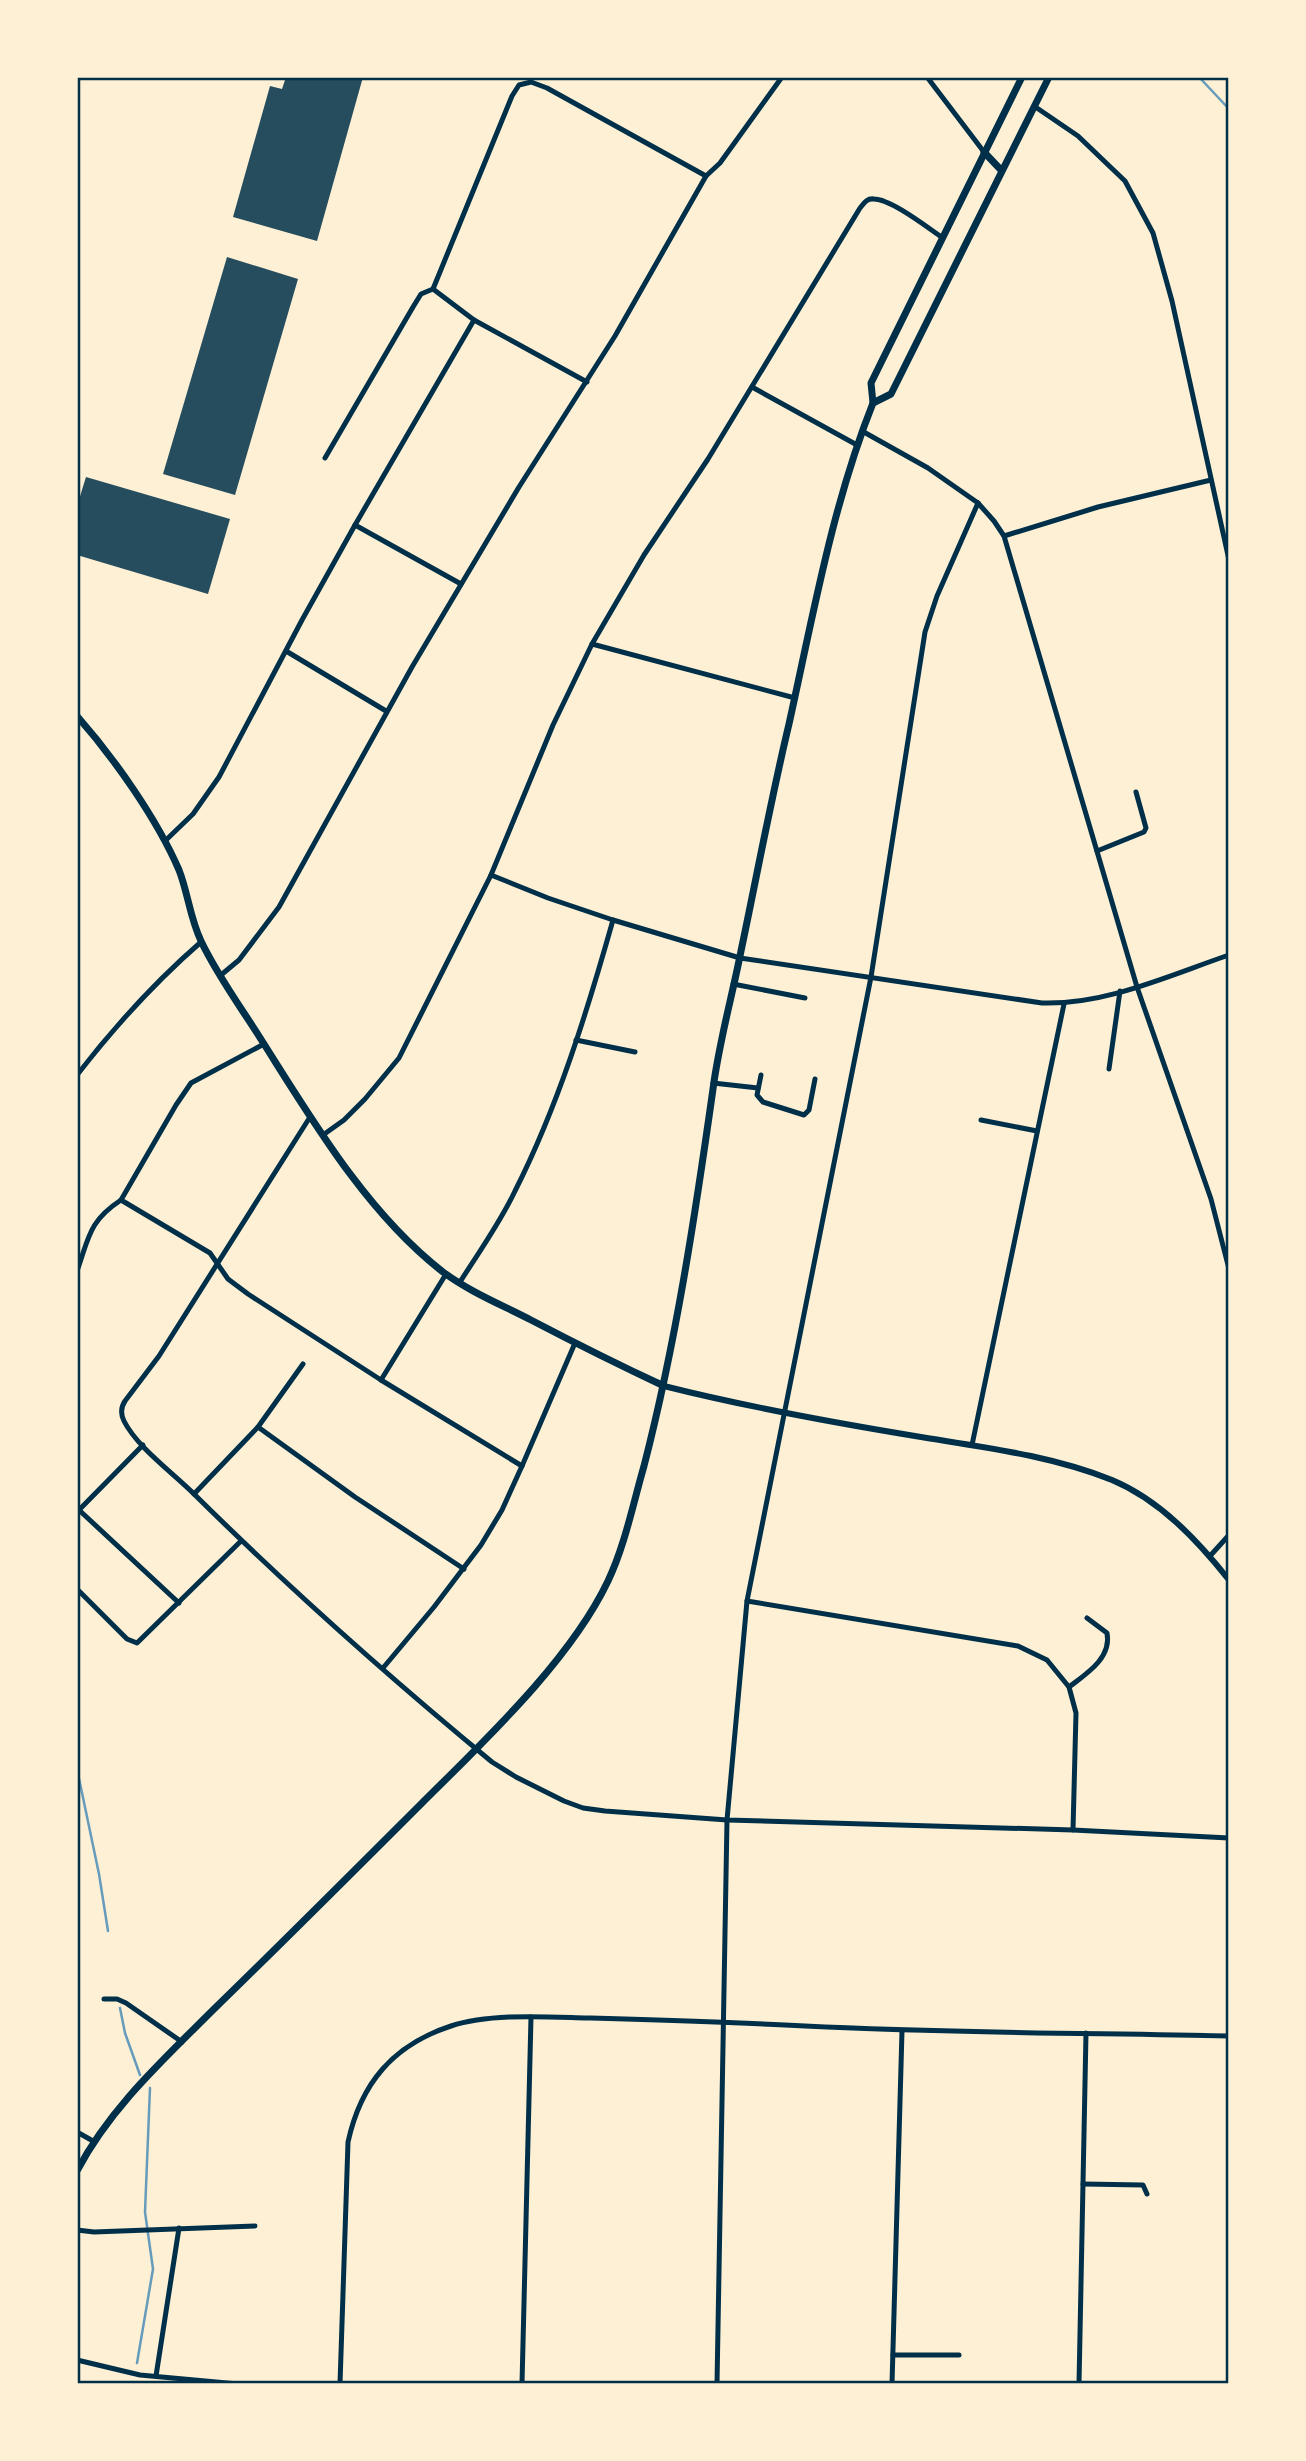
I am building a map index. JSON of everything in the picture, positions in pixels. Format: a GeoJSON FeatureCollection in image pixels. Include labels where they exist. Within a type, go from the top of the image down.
{"type":"FeatureCollection","features":[{"type":"Feature","properties":{"kind":"main road"},"geometry":{"type":"LineString","coordinates":[[77,2171],[93,2141],[112,2116],[182,2042],[477,1749],[562,1653],[609,1579],[629,1519],[664,1386],[699,1193],[713,1083],[733,984],[834,521],[873,403],[871,383],[1022,77]]}},
{"type":"Feature","properties":{"kind":"main road"},"geometry":{"type":"LineString","coordinates":[[873,403],[891,394],[1049,77]]}},
{"type":"Feature","properties":{"kind":"main road"},"geometry":{"type":"LineString","coordinates":[[984,152],[1001,170]]}},
{"type":"Feature","properties":{"kind":"main road"},"geometry":{"type":"LineString","coordinates":[[77,716],[97,739],[164,842],[178,869],[201,942],[221,975],[310,1117],[392,1223],[446,1274],[575,1343],[664,1386]]}},
{"type":"Feature","properties":{"kind":"street"},"geometry":{"type":"LineString","coordinates":[[221,975],[239,960],[279,907],[386,712],[461,584],[587,382],[706,176],[720,163],[782,77]]}},
{"type":"Feature","properties":{"kind":"street"},"geometry":{"type":"LineString","coordinates":[[927,77],[984,152]]}},
{"type":"Feature","properties":{"kind":"street"},"geometry":{"type":"LineString","coordinates":[[325,458],[421,294],[433,289],[512,96],[519,85],[531,82],[547,88],[706,176]]}},
{"type":"Feature","properties":{"kind":"street"},"geometry":{"type":"LineString","coordinates":[[1034,106],[1078,136],[1125,181],[1153,233],[1172,301],[1229,560]]}},
{"type":"Feature","properties":{"kind":"street"},"geometry":{"type":"LineString","coordinates":[[323,1135],[344,1120],[365,1099],[399,1058],[491,875],[554,725],[593,644],[644,555],[708,460],[867,200],[875,198],[890,205],[943,238]]}},
{"type":"Feature","properties":{"kind":"street"},"geometry":{"type":"LineString","coordinates":[[433,289],[474,320],[587,382]]}},
{"type":"Feature","properties":{"kind":"street"},"geometry":{"type":"LineString","coordinates":[[164,842],[193,814],[219,777],[355,525],[474,320]]}},
{"type":"Feature","properties":{"kind":"street"},"geometry":{"type":"LineString","coordinates":[[752,387],[857,445]]}},
{"type":"Feature","properties":{"kind":"street"},"geometry":{"type":"LineString","coordinates":[[862,431],[928,468],[978,503],[1004,536],[1137,987],[1210,1199],[1229,1269]]}},
{"type":"Feature","properties":{"kind":"street"},"geometry":{"type":"LineString","coordinates":[[1004,536],[1098,508],[1211,480]]}},
{"type":"Feature","properties":{"kind":"street"},"geometry":{"type":"LineString","coordinates":[[717,2384],[727,1820],[747,1601],[871,977],[925,632],[937,596],[978,503]]}},
{"type":"Feature","properties":{"kind":"street"},"geometry":{"type":"LineString","coordinates":[[355,525],[461,584]]}},
{"type":"Feature","properties":{"kind":"street"},"geometry":{"type":"LineString","coordinates":[[593,644],[794,698]]}},
{"type":"Feature","properties":{"kind":"street"},"geometry":{"type":"LineString","coordinates":[[286,651],[386,712]]}},
{"type":"Feature","properties":{"kind":"street"},"geometry":{"type":"LineString","coordinates":[[1097,850],[1144,832],[1146,828],[1136,792]]}},
{"type":"Feature","properties":{"kind":"street"},"geometry":{"type":"LineString","coordinates":[[491,875],[613,920],[740,958],[1042,1003],[1063,1004],[1137,987],[1229,955]]}},
{"type":"Feature","properties":{"kind":"street"},"geometry":{"type":"LineString","coordinates":[[460,1282],[497,1224],[533,1154],[576,1040],[613,920]]}},
{"type":"Feature","properties":{"kind":"street"},"geometry":{"type":"LineString","coordinates":[[77,1075],[161,977],[201,942]]}},
{"type":"Feature","properties":{"kind":"street"},"geometry":{"type":"LineString","coordinates":[[733,984],[805,998]]}},
{"type":"Feature","properties":{"kind":"street"},"geometry":{"type":"LineString","coordinates":[[1109,1069],[1120,991]]}},
{"type":"Feature","properties":{"kind":"street"},"geometry":{"type":"LineString","coordinates":[[972,1445],[1063,1004]]}},
{"type":"Feature","properties":{"kind":"street"},"geometry":{"type":"LineString","coordinates":[[576,1040],[635,1052]]}},
{"type":"Feature","properties":{"kind":"street"},"geometry":{"type":"LineString","coordinates":[[77,1271],[96,1221],[103,1211],[121,1199],[191,1083],[264,1044]]}},
{"type":"Feature","properties":{"kind":"street"},"geometry":{"type":"LineString","coordinates":[[761,1075],[757,1095],[763,1102],[804,1115],[809,1110],[815,1079]]}},
{"type":"Feature","properties":{"kind":"street"},"geometry":{"type":"LineString","coordinates":[[713,1083],[758,1088]]}},
{"type":"Feature","properties":{"kind":"street"},"geometry":{"type":"LineString","coordinates":[[310,1117],[159,1356],[121,1407],[122,1418],[144,1445],[241,1541],[477,1749],[541,1791],[583,1808],[727,1820],[1073,1830],[1229,1838]]}},
{"type":"Feature","properties":{"kind":"street"},"geometry":{"type":"LineString","coordinates":[[981,1120],[1037,1132]]}},
{"type":"Feature","properties":{"kind":"street"},"geometry":{"type":"LineString","coordinates":[[121,1199],[198,1245],[218,1262],[228,1279],[248,1294],[381,1380],[522,1466]]}},
{"type":"Feature","properties":{"kind":"street"},"geometry":{"type":"LineString","coordinates":[[381,1380],[446,1274]]}},
{"type":"Feature","properties":{"kind":"street"},"geometry":{"type":"LineString","coordinates":[[383,1668],[464,1569],[502,1510],[575,1343]]}},
{"type":"Feature","properties":{"kind":"street"},"geometry":{"type":"LineString","coordinates":[[194,1494],[258,1427],[303,1364]]}},
{"type":"Feature","properties":{"kind":"street"},"geometry":{"type":"LineString","coordinates":[[664,1386],[784,1414],[972,1445],[1056,1462],[1114,1481],[1154,1505],[1183,1529],[1229,1580]]}},
{"type":"Feature","properties":{"kind":"street"},"geometry":{"type":"LineString","coordinates":[[258,1427],[355,1497],[464,1569]]}},
{"type":"Feature","properties":{"kind":"street"},"geometry":{"type":"LineString","coordinates":[[144,1445],[78,1511],[179,1603]]}},
{"type":"Feature","properties":{"kind":"street"},"geometry":{"type":"LineString","coordinates":[[1210,1556],[1229,1535]]}},
{"type":"Feature","properties":{"kind":"street"},"geometry":{"type":"LineString","coordinates":[[77,1589],[134,1642],[141,1641],[241,1541]]}},
{"type":"Feature","properties":{"kind":"street"},"geometry":{"type":"LineString","coordinates":[[747,1601],[1018,1646],[1047,1661],[1069,1687],[1076,1713],[1073,1830]]}},
{"type":"Feature","properties":{"kind":"street"},"geometry":{"type":"LineString","coordinates":[[1069,1687],[1095,1669],[1107,1644],[1107,1633],[1087,1618]]}},
{"type":"Feature","properties":{"kind":"street"},"geometry":{"type":"LineString","coordinates":[[104,1999],[117,1999],[126,2003],[182,2042]]}},
{"type":"Feature","properties":{"kind":"street"},"geometry":{"type":"LineString","coordinates":[[522,2384],[531,2017]]}},
{"type":"Feature","properties":{"kind":"street"},"geometry":{"type":"LineString","coordinates":[[340,2384],[348,2142],[360,2103],[373,2080],[407,2046],[429,2034],[469,2021],[531,2017],[724,2022],[902,2031],[1229,2036]]}},
{"type":"Feature","properties":{"kind":"street"},"geometry":{"type":"LineString","coordinates":[[892,2384],[902,2031]]}},
{"type":"Feature","properties":{"kind":"street"},"geometry":{"type":"LineString","coordinates":[[1079,2384],[1086,2033]]}},
{"type":"Feature","properties":{"kind":"street"},"geometry":{"type":"LineString","coordinates":[[77,2133],[93,2141]]}},
{"type":"Feature","properties":{"kind":"street"},"geometry":{"type":"LineString","coordinates":[[1083,2184],[1143,2185],[1147,2194]]}},
{"type":"Feature","properties":{"kind":"street"},"geometry":{"type":"LineString","coordinates":[[77,2230],[94,2232],[255,2226]]}},
{"type":"Feature","properties":{"kind":"street"},"geometry":{"type":"LineString","coordinates":[[156,2376],[179,2228]]}},
{"type":"Feature","properties":{"kind":"street"},"geometry":{"type":"LineString","coordinates":[[892,2355],[959,2355]]}},
{"type":"Feature","properties":{"kind":"street"},"geometry":{"type":"LineString","coordinates":[[77,2360],[140,2375],[238,2384]]}},
{"type":"Feature","properties":{"kind":"building"},"geometry":{"type":"Polygon","coordinates":[[[286,77],[363,77],[317,241],[233,217],[270,86],[282,89],[286,77]]]}},
{"type":"Feature","properties":{"kind":"building"},"geometry":{"type":"Polygon","coordinates":[[[227,257],[298,279],[235,495],[163,474],[227,257]]]}},
{"type":"Feature","properties":{"kind":"building"},"geometry":{"type":"Polygon","coordinates":[[[86,477],[230,519],[208,594],[77,555],[77,506],[86,477]]]}},
{"type":"Feature","properties":{"kind":"waterway"},"geometry":{"type":"LineString","coordinates":[[1199,77],[1229,109]]}},
{"type":"Feature","properties":{"kind":"waterway"},"geometry":{"type":"LineString","coordinates":[[77,1769],[108,1931]]}},
{"type":"Feature","properties":{"kind":"waterway"},"geometry":{"type":"LineString","coordinates":[[120,2008],[125,2033],[140,2075]]}},
{"type":"Feature","properties":{"kind":"waterway"},"geometry":{"type":"LineString","coordinates":[[137,2363],[153,2269],[145,2212],[150,2088]]}}]}
